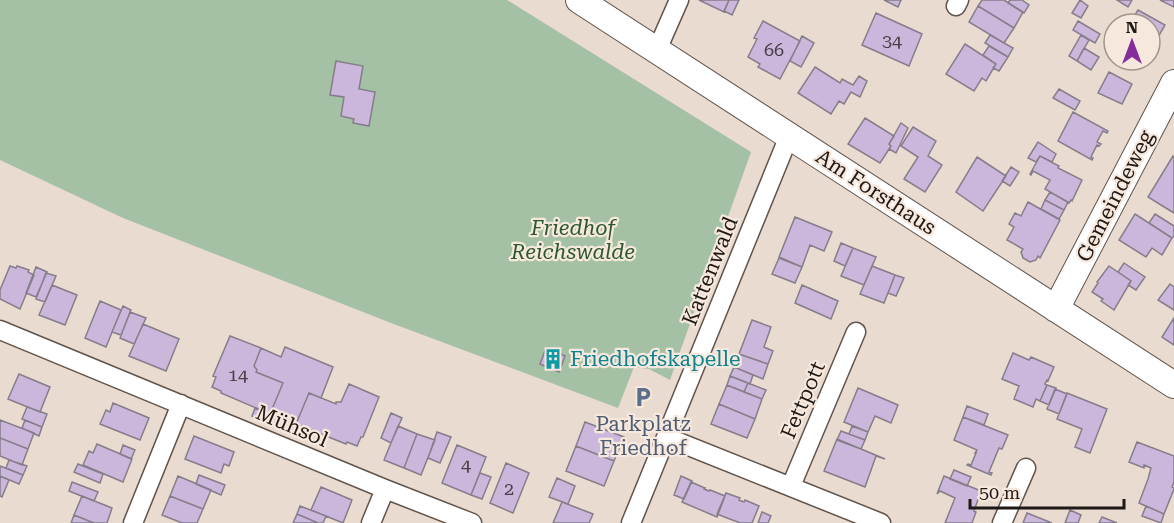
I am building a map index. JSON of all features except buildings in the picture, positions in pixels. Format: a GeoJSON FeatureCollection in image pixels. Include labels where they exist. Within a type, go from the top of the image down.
{"type":"FeatureCollection","features":[{"type":"Feature","properties":{"kind":"street","name":"Am Forsthaus"},"geometry":{"type":"LineString","coordinates":[[579,0],[1174,385]]}},
{"type":"Feature","properties":{"kind":"street"},"geometry":{"type":"LineString","coordinates":[[657,50],[679,0]]}},
{"type":"Feature","properties":{"kind":"street","name":"Gemeindeweg"},"geometry":{"type":"LineString","coordinates":[[1056,309],[1174,82]]}},
{"type":"Feature","properties":{"kind":"street","name":"Kattenwald"},"geometry":{"type":"LineString","coordinates":[[630,523],[789,136]]}},
{"type":"Feature","properties":{"kind":"street","name":"Fettpott"},"geometry":{"type":"LineString","coordinates":[[791,486],[856,332]]}},
{"type":"Feature","properties":{"kind":"street","name":"Mühsol"},"geometry":{"type":"LineString","coordinates":[[2,336],[181,404],[472,523]]}},
{"type":"Feature","properties":{"kind":"street"},"geometry":{"type":"LineString","coordinates":[[133,523],[181,404]]}},
{"type":"Feature","properties":{"kind":"street"},"geometry":{"type":"LineString","coordinates":[[666,437],[881,523]]}},
{"type":"Feature","properties":{"kind":"street"},"geometry":{"type":"LineString","coordinates":[[1002,523],[1026,468]]}},
{"type":"Feature","properties":{"kind":"street"},"geometry":{"type":"LineString","coordinates":[[371,523],[385,489]]}},
{"type":"Feature","properties":{"kind":"green space","name":"Friedhof Reichswalde"},"geometry":{"type":"Polygon","coordinates":[[[0,0],[507,0],[751,152],[670,380],[649,369],[634,367],[618,408],[391,323],[123,218],[0,160],[0,0]]]}},
{"type":"Feature","properties":{"kind":"place","name":"Friedhofskapelle"},"geometry":{"type":"Point","coordinates":[553,359]}},
{"type":"Feature","properties":{"kind":"place","name":"Parkplatz Friedhof"},"geometry":{"type":"Point","coordinates":[643,397]}}]}
